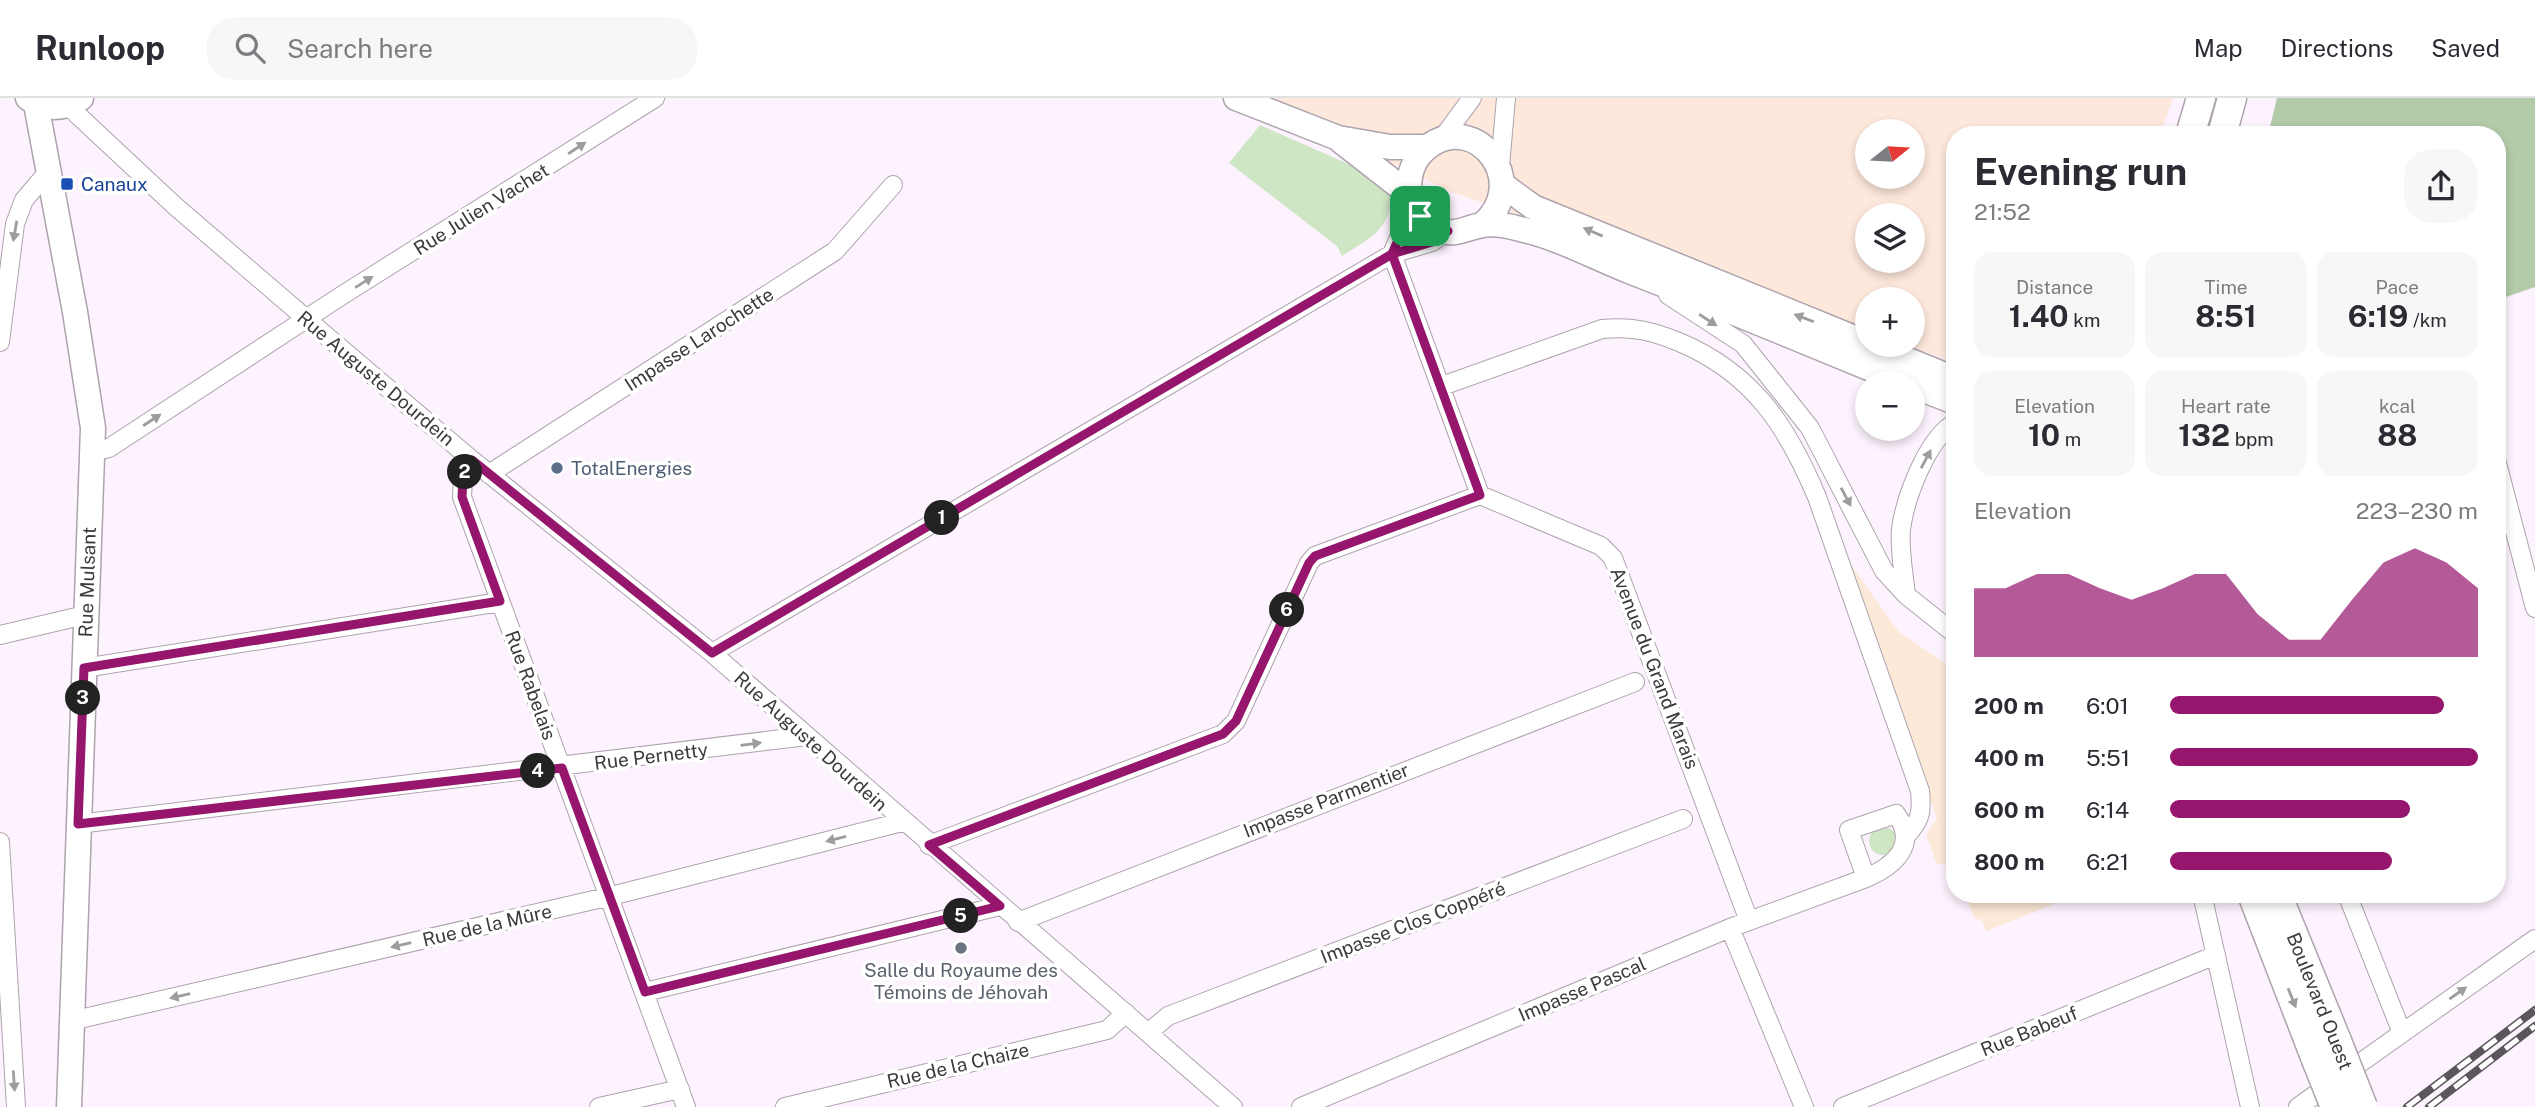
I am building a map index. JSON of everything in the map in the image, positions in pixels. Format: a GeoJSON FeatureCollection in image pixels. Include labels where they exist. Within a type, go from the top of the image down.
{"type":"FeatureCollection","features":[{"type":"Feature","properties":{"kind":"main road"},"geometry":{"type":"LineString","coordinates":[[2193,126],[2201,98]]}},
{"type":"Feature","properties":{"kind":"main road"},"geometry":{"type":"LineString","coordinates":[[2224,126],[2232,98]]}},
{"type":"Feature","properties":{"kind":"main road","name":"Boulevard Ouest"},"geometry":{"type":"LineString","coordinates":[[2255,903],[2269,939],[2326,1049],[2362,1107]]}},
{"type":"Feature","properties":{"kind":"main road","name":"Boulevard Ouest"},"geometry":{"type":"LineString","coordinates":[[2280,903],[2326,1049],[2335,1107]]}},
{"type":"Feature","properties":{"kind":"street","name":"Rue Julien Vachet"},"geometry":{"type":"LineString","coordinates":[[92,452],[109,448],[655,98]]}},
{"type":"Feature","properties":{"kind":"street"},"geometry":{"type":"LineString","coordinates":[[1236,98],[1338,138],[1390,147],[1469,139],[1492,154],[1502,176],[1533,207],[1855,338]]}},
{"type":"Feature","properties":{"kind":"street"},"geometry":{"type":"LineString","coordinates":[[929,845],[1223,734],[1236,721],[1309,563],[1315,556],[1480,495],[1392,254],[1411,200],[1410,173],[1417,158],[1435,143],[1472,98]]}},
{"type":"Feature","properties":{"kind":"street"},"geometry":{"type":"LineString","coordinates":[[1338,138],[1411,200],[1430,225],[1448,231],[1470,231],[1482,225],[1498,208],[1506,98]]}},
{"type":"Feature","properties":{"kind":"street"},"geometry":{"type":"LineString","coordinates":[[32,101],[53,109],[75,102]]}},
{"type":"Feature","properties":{"kind":"street","name":"Rue Mulsant"},"geometry":{"type":"LineString","coordinates":[[32,101],[75,312],[93,428],[69,1107]]}},
{"type":"Feature","properties":{"kind":"street","name":"Rue Auguste Dourdein"},"geometry":{"type":"LineString","coordinates":[[75,102],[175,206],[472,460],[712,653],[902,822],[1233,1107]]}},
{"type":"Feature","properties":{"kind":"street"},"geometry":{"type":"LineString","coordinates":[[0,342],[15,224],[24,200],[47,173]]}},
{"type":"Feature","properties":{"kind":"street","name":"Impasse Larochette"},"geometry":{"type":"LineString","coordinates":[[489,474],[835,251],[892,185]]}},
{"type":"Feature","properties":{"kind":"street"},"geometry":{"type":"LineString","coordinates":[[1482,225],[1523,229],[1875,371]]}},
{"type":"Feature","properties":{"kind":"street"},"geometry":{"type":"LineString","coordinates":[[712,653],[1392,254],[1432,242],[1448,231]]}},
{"type":"Feature","properties":{"kind":"street"},"geometry":{"type":"LineString","coordinates":[[1629,271],[1743,344],[1810,428],[1884,571],[1906,596],[1946,627]]}},
{"type":"Feature","properties":{"kind":"street","name":"Impasse Pascal"},"geometry":{"type":"LineString","coordinates":[[1301,1107],[1730,928],[1866,878],[1898,859],[1904,849],[1906,836],[1919,822],[1922,813],[1920,790],[1830,533],[1799,454],[1768,405],[1729,368],[1646,329],[1602,328],[1441,386]]}},
{"type":"Feature","properties":{"kind":"street"},"geometry":{"type":"LineString","coordinates":[[1901,357],[1946,375]]}},
{"type":"Feature","properties":{"kind":"street"},"geometry":{"type":"LineString","coordinates":[[1925,391],[1946,399]]}},
{"type":"Feature","properties":{"kind":"street"},"geometry":{"type":"LineString","coordinates":[[1906,596],[1901,528],[1910,493],[1934,442],[1946,431]]}},
{"type":"Feature","properties":{"kind":"street","name":"Rue Rabelais"},"geometry":{"type":"LineString","coordinates":[[472,460],[463,478],[462,497],[611,896],[686,1107]]}},
{"type":"Feature","properties":{"kind":"street","name":"Avenue du Grand Marais"},"geometry":{"type":"LineString","coordinates":[[1480,495],[1601,546],[1614,558],[1749,921]]}},
{"type":"Feature","properties":{"kind":"street"},"geometry":{"type":"LineString","coordinates":[[2506,497],[2535,608]]}},
{"type":"Feature","properties":{"kind":"street"},"geometry":{"type":"LineString","coordinates":[[84,668],[500,601]]}},
{"type":"Feature","properties":{"kind":"street"},"geometry":{"type":"LineString","coordinates":[[0,635],[85,615]]}},
{"type":"Feature","properties":{"kind":"street","name":"Impasse Parmentier"},"geometry":{"type":"LineString","coordinates":[[1018,922],[1635,682]]}},
{"type":"Feature","properties":{"kind":"street","name":"Rue Pernetty"},"geometry":{"type":"LineString","coordinates":[[78,824],[562,768],[807,736]]}},
{"type":"Feature","properties":{"kind":"street"},"geometry":{"type":"LineString","coordinates":[[1866,878],[1849,830],[1893,814],[1898,816],[1906,836]]}},
{"type":"Feature","properties":{"kind":"street","name":"Impasse Clos Coppéré"},"geometry":{"type":"LineString","coordinates":[[1148,1033],[1168,1016],[1683,819]]}},
{"type":"Feature","properties":{"kind":"street","name":"Rue de la Mûre"},"geometry":{"type":"LineString","coordinates":[[71,1021],[611,896],[902,822]]}},
{"type":"Feature","properties":{"kind":"street"},"geometry":{"type":"LineString","coordinates":[[0,842],[16,1107]]}},
{"type":"Feature","properties":{"kind":"street"},"geometry":{"type":"LineString","coordinates":[[2204,903],[2250,1107]]}},
{"type":"Feature","properties":{"kind":"street"},"geometry":{"type":"LineString","coordinates":[[2351,903],[2402,1033]]}},
{"type":"Feature","properties":{"kind":"street"},"geometry":{"type":"LineString","coordinates":[[645,992],[1000,906]]}},
{"type":"Feature","properties":{"kind":"street"},"geometry":{"type":"LineString","coordinates":[[1730,928],[1804,1107]]}},
{"type":"Feature","properties":{"kind":"street"},"geometry":{"type":"LineString","coordinates":[[2298,1107],[2535,939]]}},
{"type":"Feature","properties":{"kind":"street","name":"Rue Babeuf"},"geometry":{"type":"LineString","coordinates":[[1843,1107],[2216,955]]}},
{"type":"Feature","properties":{"kind":"street","name":"Rue de la Chaize"},"geometry":{"type":"LineString","coordinates":[[785,1107],[1107,1030],[1126,1013]]}},
{"type":"Feature","properties":{"kind":"street"},"geometry":{"type":"LineString","coordinates":[[599,1107],[680,1089]]}},
{"type":"Feature","properties":{"kind":"shaded area"},"geometry":{"type":"Polygon","coordinates":[[[1257,98],[2173,98],[2163,126],[1946,126],[1946,359],[1925,352],[1925,287],[1855,287],[1855,328],[1454,193],[1257,98]]]}},
{"type":"Feature","properties":{"kind":"shaded area"},"geometry":{"type":"Polygon","coordinates":[[[1843,554],[1899,632],[1946,664],[1946,866],[1936,863],[1926,835],[1937,818],[1843,554]]]}},
{"type":"Feature","properties":{"kind":"shaded area"},"geometry":{"type":"Polygon","coordinates":[[[1968,903],[2056,903],[1986,931],[1982,920],[1974,918],[1968,903]]]}},
{"type":"Feature","properties":{"kind":"green space"},"geometry":{"type":"Polygon","coordinates":[[[2277,98],[2535,98],[2535,287],[2506,297],[2506,126],[2270,126],[2277,98]]]}},
{"type":"Feature","properties":{"kind":"green space"},"geometry":{"type":"Polygon","coordinates":[[[1260,125],[1376,176],[1391,199],[1386,219],[1375,234],[1342,256],[1337,246],[1229,163],[1260,125]]]}},
{"type":"Feature","properties":{"kind":"green space"},"geometry":{"type":"Polygon","coordinates":[[[1883,827],[1893,831],[1897,841],[1893,851],[1883,855],[1873,851],[1869,841],[1873,831],[1883,827]]]}},
{"type":"Feature","properties":{"kind":"railway"},"geometry":{"type":"LineString","coordinates":[[2407,1107],[2535,1010]]}},
{"type":"Feature","properties":{"kind":"railway"},"geometry":{"type":"LineString","coordinates":[[2429,1107],[2535,1026]]}},
{"type":"Feature","properties":{"kind":"place","name":"Canaux"},"geometry":{"type":"Point","coordinates":[67,184]}},
{"type":"Feature","properties":{"kind":"place","name":"TotalEnergies"},"geometry":{"type":"Point","coordinates":[557,468]}},
{"type":"Feature","properties":{"kind":"place","name":"Salle du Royaume des Témoins de Jéhovah"},"geometry":{"type":"Point","coordinates":[961,948]}},
{"type":"Feature","properties":{"kind":"route"},"geometry":{"type":"LineString","coordinates":[[1420,216],[1413,205],[1392,254],[712,653],[472,460],[463,478],[462,497],[500,601],[84,668],[78,824],[562,768],[645,992],[1000,906],[929,845],[1230,730],[1309,563],[1315,556],[1480,495],[1392,254],[1432,242],[1448,231],[1430,225],[1420,216]]}}]}
